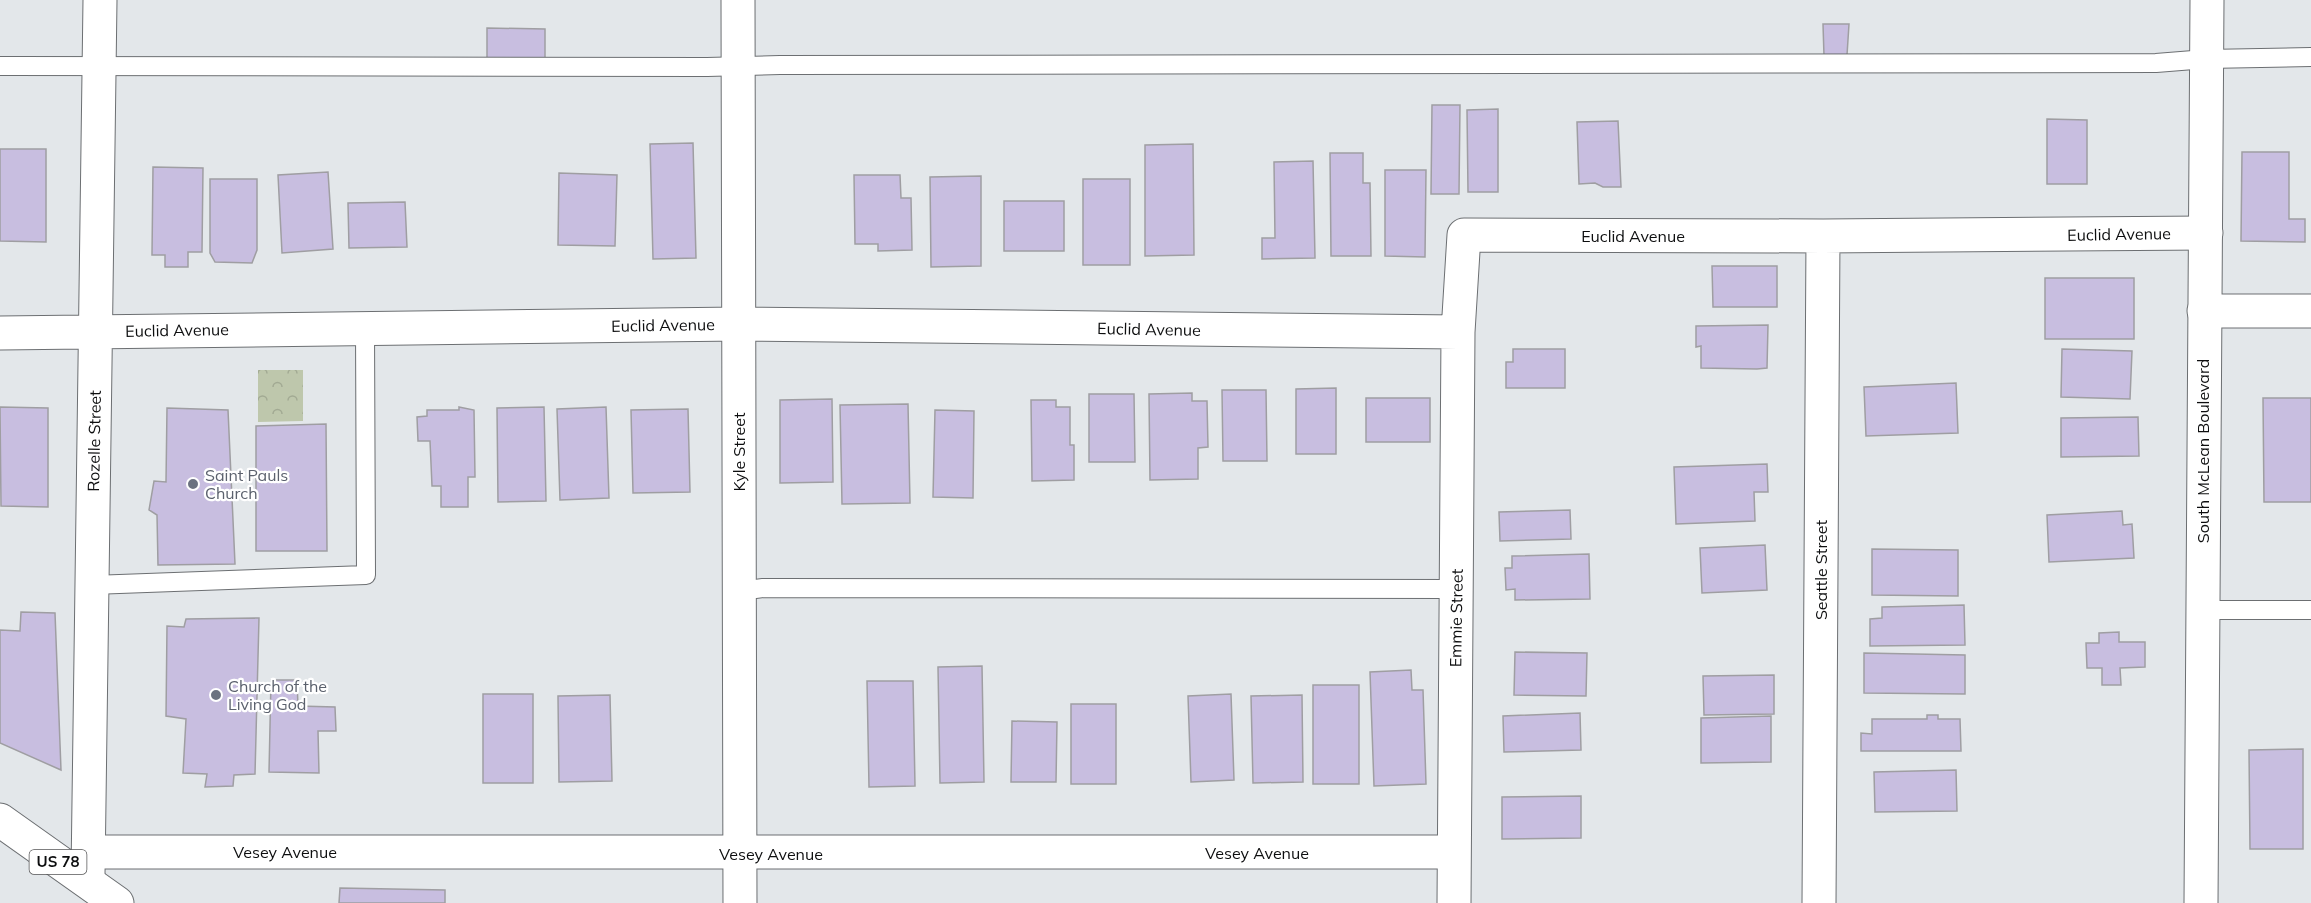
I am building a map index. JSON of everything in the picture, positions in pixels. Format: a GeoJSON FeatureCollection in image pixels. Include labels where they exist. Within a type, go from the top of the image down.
{"type":"FeatureCollection","features":[{"type":"Feature","properties":{"kind":"street","name":"Rozelle Street"},"geometry":{"type":"LineString","coordinates":[[88,867],[100,0]]}},
{"type":"Feature","properties":{"kind":"street","name":"Kyle Street"},"geometry":{"type":"LineString","coordinates":[[738,0],[740,903]]}},
{"type":"Feature","properties":{"kind":"street","name":"South McLean Boulevard"},"geometry":{"type":"LineString","coordinates":[[2201,903],[2207,0]]}},
{"type":"Feature","properties":{"kind":"street","name":"Euclid Avenue"},"geometry":{"type":"LineString","coordinates":[[0,333],[739,324],[1458,332],[1464,235],[1823,236],[2206,233]]}},
{"type":"Feature","properties":{"kind":"street","name":"Seattle Street"},"geometry":{"type":"LineString","coordinates":[[1819,903],[1823,236]]}},
{"type":"Feature","properties":{"kind":"street"},"geometry":{"type":"LineString","coordinates":[[2204,311],[2311,311]]}},
{"type":"Feature","properties":{"kind":"street","name":"Emmie Street"},"geometry":{"type":"LineString","coordinates":[[1454,903],[1458,332]]}},
{"type":"Feature","properties":{"kind":"street","name":"US 78"},"geometry":{"type":"LineString","coordinates":[[0,820],[88,867],[117,903]]}},
{"type":"Feature","properties":{"kind":"street","name":"Vesey Avenue"},"geometry":{"type":"LineString","coordinates":[[88,867],[740,854],[1454,852]]}},
{"type":"Feature","properties":{"kind":"lane"},"geometry":{"type":"LineString","coordinates":[[0,66],[738,67],[2156,63],[2206,59],[2311,57]]}},
{"type":"Feature","properties":{"kind":"lane"},"geometry":{"type":"LineString","coordinates":[[92,585],[366,575],[365,328]]}},
{"type":"Feature","properties":{"kind":"lane"},"geometry":{"type":"LineString","coordinates":[[740,591],[799,588],[1456,589]]}},
{"type":"Feature","properties":{"kind":"lane"},"geometry":{"type":"LineString","coordinates":[[2202,610],[2311,610]]}},
{"type":"Feature","properties":{"kind":"green space"},"geometry":{"type":"Polygon","coordinates":[[[258,370],[303,370],[303,421],[258,422],[258,370]]]}},
{"type":"Feature","properties":{"kind":"building"},"geometry":{"type":"Polygon","coordinates":[[[1823,24],[1849,24],[1847,55],[1824,56],[1823,24]]]}},
{"type":"Feature","properties":{"kind":"building"},"geometry":{"type":"Polygon","coordinates":[[[487,28],[545,29],[545,60],[487,60],[487,28]]]}},
{"type":"Feature","properties":{"kind":"building"},"geometry":{"type":"Polygon","coordinates":[[[1432,105],[1460,105],[1459,194],[1431,194],[1432,105]]]}},
{"type":"Feature","properties":{"kind":"building"},"geometry":{"type":"Polygon","coordinates":[[[1498,109],[1498,192],[1468,192],[1467,110],[1498,109]]]}},
{"type":"Feature","properties":{"kind":"building"},"geometry":{"type":"Polygon","coordinates":[[[2047,119],[2087,120],[2087,184],[2047,184],[2047,119]]]}},
{"type":"Feature","properties":{"kind":"building"},"geometry":{"type":"Polygon","coordinates":[[[1618,121],[1621,187],[1603,187],[1595,183],[1579,184],[1577,122],[1618,121]]]}},
{"type":"Feature","properties":{"kind":"building"},"geometry":{"type":"Polygon","coordinates":[[[693,143],[696,258],[653,259],[650,144],[693,143]]]}},
{"type":"Feature","properties":{"kind":"building"},"geometry":{"type":"Polygon","coordinates":[[[1193,144],[1194,255],[1145,256],[1145,145],[1193,144]]]}},
{"type":"Feature","properties":{"kind":"building"},"geometry":{"type":"Polygon","coordinates":[[[0,149],[46,149],[46,242],[0,241],[0,149]]]}},
{"type":"Feature","properties":{"kind":"building"},"geometry":{"type":"Polygon","coordinates":[[[2242,152],[2289,152],[2289,219],[2305,219],[2305,242],[2241,241],[2242,152]]]}},
{"type":"Feature","properties":{"kind":"building"},"geometry":{"type":"Polygon","coordinates":[[[1330,153],[1363,153],[1363,183],[1370,183],[1371,256],[1331,256],[1330,153]]]}},
{"type":"Feature","properties":{"kind":"building"},"geometry":{"type":"Polygon","coordinates":[[[1313,161],[1315,258],[1262,259],[1262,238],[1275,238],[1274,162],[1313,161]]]}},
{"type":"Feature","properties":{"kind":"building"},"geometry":{"type":"Polygon","coordinates":[[[153,167],[203,168],[202,252],[188,252],[188,267],[165,267],[165,255],[152,255],[153,167]]]}},
{"type":"Feature","properties":{"kind":"building"},"geometry":{"type":"Polygon","coordinates":[[[1385,170],[1426,170],[1425,257],[1385,256],[1385,170]]]}},
{"type":"Feature","properties":{"kind":"building"},"geometry":{"type":"Polygon","coordinates":[[[328,172],[333,249],[282,253],[278,175],[328,172]]]}},
{"type":"Feature","properties":{"kind":"building"},"geometry":{"type":"Polygon","coordinates":[[[559,173],[617,175],[615,246],[558,245],[559,173]]]}},
{"type":"Feature","properties":{"kind":"building"},"geometry":{"type":"Polygon","coordinates":[[[854,175],[900,175],[901,198],[911,198],[912,250],[878,251],[878,244],[855,244],[854,175]]]}},
{"type":"Feature","properties":{"kind":"building"},"geometry":{"type":"Polygon","coordinates":[[[981,176],[981,266],[931,267],[930,177],[981,176]]]}},
{"type":"Feature","properties":{"kind":"building"},"geometry":{"type":"Polygon","coordinates":[[[210,179],[257,179],[257,250],[252,263],[215,262],[210,253],[210,179]]]}},
{"type":"Feature","properties":{"kind":"building"},"geometry":{"type":"Polygon","coordinates":[[[1083,179],[1130,179],[1130,265],[1083,265],[1083,179]]]}},
{"type":"Feature","properties":{"kind":"building"},"geometry":{"type":"Polygon","coordinates":[[[1004,201],[1064,201],[1064,251],[1004,251],[1004,201]]]}},
{"type":"Feature","properties":{"kind":"building"},"geometry":{"type":"Polygon","coordinates":[[[405,202],[407,247],[349,248],[348,203],[405,202]]]}},
{"type":"Feature","properties":{"kind":"building"},"geometry":{"type":"Polygon","coordinates":[[[1712,266],[1777,266],[1777,307],[1713,307],[1712,266]]]}},
{"type":"Feature","properties":{"kind":"building"},"geometry":{"type":"Polygon","coordinates":[[[2045,278],[2134,278],[2134,339],[2045,339],[2045,278]]]}},
{"type":"Feature","properties":{"kind":"building"},"geometry":{"type":"Polygon","coordinates":[[[1768,325],[1767,368],[1701,368],[1701,346],[1696,347],[1696,326],[1768,325]]]}},
{"type":"Feature","properties":{"kind":"building"},"geometry":{"type":"Polygon","coordinates":[[[1513,349],[1565,349],[1565,388],[1506,388],[1506,362],[1513,362],[1513,349]]]}},
{"type":"Feature","properties":{"kind":"building"},"geometry":{"type":"Polygon","coordinates":[[[2062,349],[2132,351],[2130,399],[2061,397],[2062,349]]]}},
{"type":"Feature","properties":{"kind":"building"},"geometry":{"type":"Polygon","coordinates":[[[1956,383],[1958,433],[1866,436],[1864,387],[1956,383]]]}},
{"type":"Feature","properties":{"kind":"building"},"geometry":{"type":"Polygon","coordinates":[[[1336,388],[1336,454],[1296,454],[1296,389],[1336,388]]]}},
{"type":"Feature","properties":{"kind":"building"},"geometry":{"type":"Polygon","coordinates":[[[1222,390],[1266,390],[1267,461],[1223,461],[1222,390]]]}},
{"type":"Feature","properties":{"kind":"building"},"geometry":{"type":"Polygon","coordinates":[[[1192,393],[1192,401],[1207,401],[1208,447],[1198,448],[1198,479],[1150,480],[1149,394],[1192,393]]]}},
{"type":"Feature","properties":{"kind":"building"},"geometry":{"type":"Polygon","coordinates":[[[1089,394],[1134,394],[1135,462],[1089,462],[1089,394]]]}},
{"type":"Feature","properties":{"kind":"building"},"geometry":{"type":"Polygon","coordinates":[[[1366,398],[1430,398],[1430,442],[1366,442],[1366,398]]]}},
{"type":"Feature","properties":{"kind":"building"},"geometry":{"type":"Polygon","coordinates":[[[2263,398],[2311,398],[2311,502],[2264,502],[2263,398]]]}},
{"type":"Feature","properties":{"kind":"building"},"geometry":{"type":"Polygon","coordinates":[[[832,399],[833,482],[780,483],[780,400],[832,399]]]}},
{"type":"Feature","properties":{"kind":"building"},"geometry":{"type":"Polygon","coordinates":[[[1031,400],[1056,400],[1056,407],[1070,407],[1070,445],[1074,445],[1074,480],[1032,481],[1031,400]]]}},
{"type":"Feature","properties":{"kind":"building"},"geometry":{"type":"Polygon","coordinates":[[[908,404],[910,503],[842,504],[840,405],[908,404]]]}},
{"type":"Feature","properties":{"kind":"building"},"geometry":{"type":"Polygon","coordinates":[[[0,407],[48,408],[48,507],[1,506],[0,407]]]}},
{"type":"Feature","properties":{"kind":"building"},"geometry":{"type":"Polygon","coordinates":[[[459,407],[474,410],[475,477],[468,477],[468,507],[441,507],[441,486],[432,486],[430,441],[418,441],[417,417],[427,416],[427,410],[459,410],[459,407]]]}},
{"type":"Feature","properties":{"kind":"building"},"geometry":{"type":"Polygon","coordinates":[[[544,407],[546,501],[498,502],[497,408],[544,407]]]}},
{"type":"Feature","properties":{"kind":"building"},"geometry":{"type":"Polygon","coordinates":[[[606,407],[609,498],[560,500],[557,409],[606,407]]]}},
{"type":"Feature","properties":{"kind":"building"},"geometry":{"type":"Polygon","coordinates":[[[167,408],[228,410],[235,564],[158,565],[157,515],[149,510],[154,481],[166,482],[167,408]]]}},
{"type":"Feature","properties":{"kind":"building"},"geometry":{"type":"Polygon","coordinates":[[[688,409],[690,492],[633,493],[631,410],[688,409]]]}},
{"type":"Feature","properties":{"kind":"building"},"geometry":{"type":"Polygon","coordinates":[[[935,410],[974,411],[973,498],[933,497],[935,410]]]}},
{"type":"Feature","properties":{"kind":"building"},"geometry":{"type":"Polygon","coordinates":[[[2138,417],[2139,456],[2061,457],[2061,418],[2138,417]]]}},
{"type":"Feature","properties":{"kind":"building"},"geometry":{"type":"Polygon","coordinates":[[[326,424],[327,551],[256,551],[256,426],[326,424]]]}},
{"type":"Feature","properties":{"kind":"building"},"geometry":{"type":"Polygon","coordinates":[[[1767,464],[1768,492],[1754,492],[1755,521],[1676,524],[1674,467],[1767,464]]]}},
{"type":"Feature","properties":{"kind":"building"},"geometry":{"type":"Polygon","coordinates":[[[1570,510],[1571,539],[1500,541],[1499,512],[1570,510]]]}},
{"type":"Feature","properties":{"kind":"building"},"geometry":{"type":"Polygon","coordinates":[[[2122,511],[2123,525],[2132,524],[2134,558],[2049,562],[2047,515],[2122,511]]]}},
{"type":"Feature","properties":{"kind":"building"},"geometry":{"type":"Polygon","coordinates":[[[1765,545],[1767,590],[1702,593],[1700,548],[1765,545]]]}},
{"type":"Feature","properties":{"kind":"building"},"geometry":{"type":"Polygon","coordinates":[[[1872,549],[1958,550],[1958,596],[1872,595],[1872,549]]]}},
{"type":"Feature","properties":{"kind":"building"},"geometry":{"type":"Polygon","coordinates":[[[1589,554],[1590,599],[1515,600],[1515,589],[1506,590],[1505,568],[1512,568],[1512,556],[1589,554]]]}},
{"type":"Feature","properties":{"kind":"building"},"geometry":{"type":"Polygon","coordinates":[[[1964,605],[1965,645],[1870,646],[1870,619],[1882,618],[1882,607],[1964,605]]]}},
{"type":"Feature","properties":{"kind":"building"},"geometry":{"type":"Polygon","coordinates":[[[21,612],[55,613],[61,770],[0,743],[0,630],[20,631],[21,612]]]}},
{"type":"Feature","properties":{"kind":"building"},"geometry":{"type":"Polygon","coordinates":[[[259,618],[255,774],[234,775],[233,786],[205,787],[207,774],[183,773],[186,719],[166,716],[167,626],[184,627],[186,619],[259,618]]]}},
{"type":"Feature","properties":{"kind":"building"},"geometry":{"type":"Polygon","coordinates":[[[2119,632],[2119,642],[2145,642],[2145,667],[2120,668],[2121,685],[2102,685],[2102,668],[2087,668],[2086,643],[2099,643],[2099,633],[2119,632]]]}},
{"type":"Feature","properties":{"kind":"building"},"geometry":{"type":"Polygon","coordinates":[[[1515,652],[1587,653],[1586,696],[1514,695],[1515,652]]]}},
{"type":"Feature","properties":{"kind":"building"},"geometry":{"type":"Polygon","coordinates":[[[1864,653],[1965,655],[1965,694],[1864,693],[1864,653]]]}},
{"type":"Feature","properties":{"kind":"building"},"geometry":{"type":"Polygon","coordinates":[[[982,666],[984,782],[940,783],[938,667],[982,666]]]}},
{"type":"Feature","properties":{"kind":"building"},"geometry":{"type":"Polygon","coordinates":[[[1411,670],[1412,690],[1423,690],[1426,784],[1374,786],[1370,672],[1411,670]]]}},
{"type":"Feature","properties":{"kind":"building"},"geometry":{"type":"Polygon","coordinates":[[[1774,675],[1774,714],[1704,715],[1703,676],[1774,675]]]}},
{"type":"Feature","properties":{"kind":"building"},"geometry":{"type":"Polygon","coordinates":[[[271,680],[297,680],[298,706],[335,707],[336,731],[318,731],[319,773],[269,772],[271,680]]]}},
{"type":"Feature","properties":{"kind":"building"},"geometry":{"type":"Polygon","coordinates":[[[867,681],[913,681],[915,786],[869,787],[867,681]]]}},
{"type":"Feature","properties":{"kind":"building"},"geometry":{"type":"Polygon","coordinates":[[[1313,685],[1359,685],[1359,784],[1313,784],[1313,685]]]}},
{"type":"Feature","properties":{"kind":"building"},"geometry":{"type":"Polygon","coordinates":[[[483,694],[533,694],[533,783],[483,783],[483,694]]]}},
{"type":"Feature","properties":{"kind":"building"},"geometry":{"type":"Polygon","coordinates":[[[1231,694],[1234,780],[1191,782],[1188,696],[1231,694]]]}},
{"type":"Feature","properties":{"kind":"building"},"geometry":{"type":"Polygon","coordinates":[[[610,695],[612,781],[559,782],[558,696],[610,695]]]}},
{"type":"Feature","properties":{"kind":"building"},"geometry":{"type":"Polygon","coordinates":[[[1302,695],[1303,782],[1253,783],[1251,696],[1302,695]]]}},
{"type":"Feature","properties":{"kind":"building"},"geometry":{"type":"Polygon","coordinates":[[[1071,704],[1116,704],[1116,784],[1071,784],[1071,704]]]}},
{"type":"Feature","properties":{"kind":"building"},"geometry":{"type":"Polygon","coordinates":[[[1580,713],[1581,750],[1504,752],[1503,716],[1580,713]]]}},
{"type":"Feature","properties":{"kind":"building"},"geometry":{"type":"Polygon","coordinates":[[[1927,715],[1938,715],[1938,719],[1960,719],[1961,751],[1861,751],[1861,733],[1872,734],[1872,719],[1927,719],[1927,715]]]}},
{"type":"Feature","properties":{"kind":"building"},"geometry":{"type":"Polygon","coordinates":[[[1771,716],[1771,762],[1701,763],[1701,718],[1771,716]]]}},
{"type":"Feature","properties":{"kind":"building"},"geometry":{"type":"Polygon","coordinates":[[[1012,721],[1057,722],[1056,782],[1011,782],[1012,721]]]}},
{"type":"Feature","properties":{"kind":"building"},"geometry":{"type":"Polygon","coordinates":[[[2303,749],[2303,849],[2250,849],[2249,750],[2303,749]]]}},
{"type":"Feature","properties":{"kind":"building"},"geometry":{"type":"Polygon","coordinates":[[[1956,770],[1957,811],[1875,812],[1874,772],[1956,770]]]}},
{"type":"Feature","properties":{"kind":"building"},"geometry":{"type":"Polygon","coordinates":[[[1581,796],[1581,838],[1502,839],[1502,797],[1581,796]]]}},
{"type":"Feature","properties":{"kind":"building"},"geometry":{"type":"Polygon","coordinates":[[[340,888],[445,890],[445,903],[339,903],[340,888]]]}},
{"type":"Feature","properties":{"kind":"place","name":"Saint Pauls Church"},"geometry":{"type":"Point","coordinates":[193,484]}},
{"type":"Feature","properties":{"kind":"place","name":"Church of the Living God"},"geometry":{"type":"Point","coordinates":[216,695]}}]}
